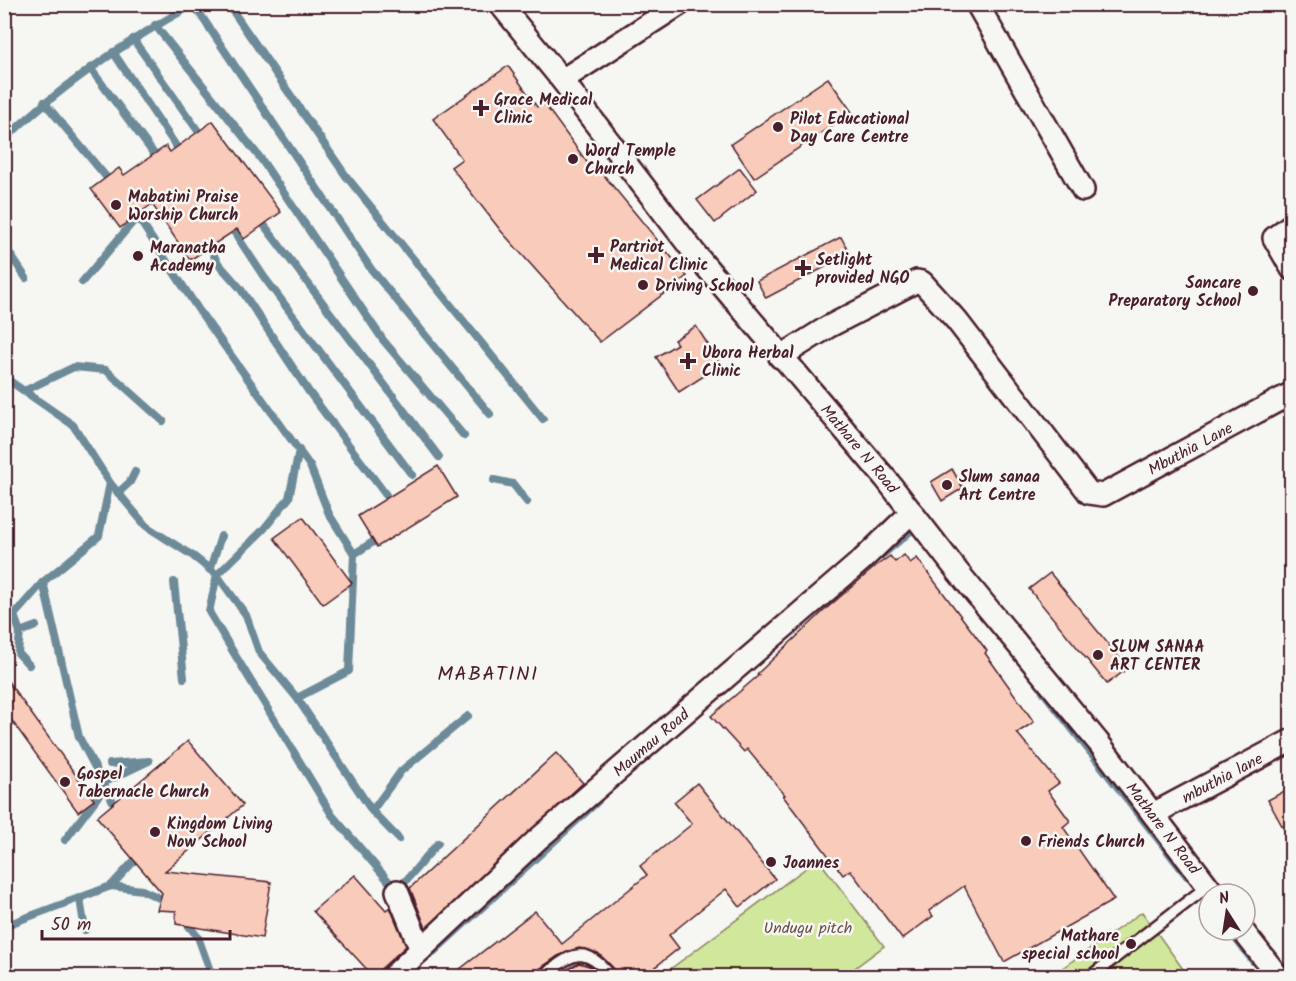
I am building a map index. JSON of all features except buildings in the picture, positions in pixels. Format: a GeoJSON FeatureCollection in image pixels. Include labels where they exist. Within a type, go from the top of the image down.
{"type":"FeatureCollection","features":[{"type":"Feature","properties":{"kind":"street","name":"Mathare N Road"},"geometry":{"type":"LineString","coordinates":[[500,4],[569,76],[697,256],[912,512],[1205,882]]}},
{"type":"Feature","properties":{"kind":"street"},"geometry":{"type":"LineString","coordinates":[[569,76],[680,4]]}},
{"type":"Feature","properties":{"kind":"street"},"geometry":{"type":"LineString","coordinates":[[976,4],[1083,190]]}},
{"type":"Feature","properties":{"kind":"street"},"geometry":{"type":"LineString","coordinates":[[1292,224],[1274,238],[1292,269]]}},
{"type":"Feature","properties":{"kind":"street","name":"Mbuthia Lane"},"geometry":{"type":"LineString","coordinates":[[780,357],[828,327],[918,281],[922,282],[963,330],[1089,493],[1103,495],[1292,393]]}},
{"type":"Feature","properties":{"kind":"street","name":"Maumau Road"},"geometry":{"type":"LineString","coordinates":[[393,976],[537,840],[862,560],[912,512]]}},
{"type":"Feature","properties":{"kind":"street","name":"mbuthia lane"},"geometry":{"type":"LineString","coordinates":[[1153,814],[1292,740]]}},
{"type":"Feature","properties":{"kind":"street"},"geometry":{"type":"LineString","coordinates":[[397,891],[421,950]]}},
{"type":"Feature","properties":{"kind":"street"},"geometry":{"type":"LineString","coordinates":[[1251,942],[1278,976]]}},
{"type":"Feature","properties":{"kind":"lane"},"geometry":{"type":"LineString","coordinates":[[1091,976],[1197,900]]}},
{"type":"Feature","properties":{"kind":"lane"},"geometry":{"type":"LineString","coordinates":[[543,976],[562,961],[580,955],[596,958],[611,976]]}},
{"type":"Feature","properties":{"kind":"green space","name":"Undugu pitch"},"geometry":{"type":"Polygon","coordinates":[[[818,859],[884,946],[844,976],[661,976],[818,859]]]}},
{"type":"Feature","properties":{"kind":"green space","name":"Mathare special school"},"geometry":{"type":"Polygon","coordinates":[[[1142,912],[1188,976],[1051,976],[1142,912]]]}},
{"type":"Feature","properties":{"kind":"waterway"},"geometry":{"type":"LineString","coordinates":[[4,140],[48,101],[94,66],[194,4]]}},
{"type":"Feature","properties":{"kind":"waterway"},"geometry":{"type":"LineString","coordinates":[[228,4],[346,176],[543,419]]}},
{"type":"Feature","properties":{"kind":"waterway"},"geometry":{"type":"LineString","coordinates":[[194,5],[371,269],[490,414]]}},
{"type":"Feature","properties":{"kind":"waterway"},"geometry":{"type":"LineString","coordinates":[[155,25],[261,159],[383,340],[464,436]]}},
{"type":"Feature","properties":{"kind":"waterway"},"geometry":{"type":"LineString","coordinates":[[133,39],[203,138]]}},
{"type":"Feature","properties":{"kind":"waterway"},"geometry":{"type":"LineString","coordinates":[[113,52],[182,155]]}},
{"type":"Feature","properties":{"kind":"waterway"},"geometry":{"type":"LineString","coordinates":[[90,68],[160,162]]}},
{"type":"Feature","properties":{"kind":"waterway"},"geometry":{"type":"LineString","coordinates":[[44,102],[112,184]]}},
{"type":"Feature","properties":{"kind":"waterway"},"geometry":{"type":"LineString","coordinates":[[131,207],[198,309],[310,466],[329,514],[354,554],[349,671],[297,698]]}},
{"type":"Feature","properties":{"kind":"waterway"},"geometry":{"type":"LineString","coordinates":[[82,282],[138,216]]}},
{"type":"Feature","properties":{"kind":"waterway"},"geometry":{"type":"LineString","coordinates":[[258,217],[439,457]]}},
{"type":"Feature","properties":{"kind":"waterway"},"geometry":{"type":"LineString","coordinates":[[229,224],[264,277],[412,475]]}},
{"type":"Feature","properties":{"kind":"waterway"},"geometry":{"type":"LineString","coordinates":[[206,238],[217,262],[240,288],[309,392],[386,495]]}},
{"type":"Feature","properties":{"kind":"waterway"},"geometry":{"type":"LineString","coordinates":[[4,245],[26,278]]}},
{"type":"Feature","properties":{"kind":"waterway"},"geometry":{"type":"LineString","coordinates":[[24,391],[74,367],[106,370],[163,421]]}},
{"type":"Feature","properties":{"kind":"waterway"},"geometry":{"type":"LineString","coordinates":[[4,377],[73,425],[110,483],[99,536],[43,582],[79,737],[118,811]]}},
{"type":"Feature","properties":{"kind":"waterway"},"geometry":{"type":"LineString","coordinates":[[299,450],[289,498],[263,530],[217,575],[209,612],[332,815],[397,891],[438,843]]}},
{"type":"Feature","properties":{"kind":"waterway"},"geometry":{"type":"LineString","coordinates":[[118,493],[130,482],[135,472]]}},
{"type":"Feature","properties":{"kind":"waterway"},"geometry":{"type":"LineString","coordinates":[[494,480],[513,484],[527,502]]}},
{"type":"Feature","properties":{"kind":"waterway"},"geometry":{"type":"LineString","coordinates":[[110,483],[146,526],[193,556],[217,575],[246,615],[259,652],[297,698],[372,811],[399,839]]}},
{"type":"Feature","properties":{"kind":"waterway"},"geometry":{"type":"LineString","coordinates":[[881,556],[912,530]]}},
{"type":"Feature","properties":{"kind":"waterway"},"geometry":{"type":"LineString","coordinates":[[210,570],[221,536]]}},
{"type":"Feature","properties":{"kind":"waterway"},"geometry":{"type":"LineString","coordinates":[[354,554],[381,537]]}},
{"type":"Feature","properties":{"kind":"waterway"},"geometry":{"type":"LineString","coordinates":[[29,665],[18,653],[20,632],[14,615],[43,582]]}},
{"type":"Feature","properties":{"kind":"waterway"},"geometry":{"type":"LineString","coordinates":[[174,582],[184,678]]}},
{"type":"Feature","properties":{"kind":"waterway"},"geometry":{"type":"LineString","coordinates":[[20,632],[36,626]]}},
{"type":"Feature","properties":{"kind":"waterway"},"geometry":{"type":"LineString","coordinates":[[1042,690],[1187,876]]}},
{"type":"Feature","properties":{"kind":"waterway"},"geometry":{"type":"LineString","coordinates":[[372,811],[401,771],[468,716]]}},
{"type":"Feature","properties":{"kind":"waterway"},"geometry":{"type":"LineString","coordinates":[[103,783],[149,761],[110,764]]}},
{"type":"Feature","properties":{"kind":"waterway"},"geometry":{"type":"LineString","coordinates":[[65,840],[105,787]]}},
{"type":"Feature","properties":{"kind":"waterway"},"geometry":{"type":"LineString","coordinates":[[430,955],[598,801]]}},
{"type":"Feature","properties":{"kind":"waterway"},"geometry":{"type":"LineString","coordinates":[[111,886],[133,862]]}},
{"type":"Feature","properties":{"kind":"waterway"},"geometry":{"type":"LineString","coordinates":[[4,926],[111,886],[142,890],[170,903]]}},
{"type":"Feature","properties":{"kind":"waterway"},"geometry":{"type":"LineString","coordinates":[[80,899],[85,930]]}},
{"type":"Feature","properties":{"kind":"waterway"},"geometry":{"type":"LineString","coordinates":[[183,919],[198,937],[212,976]]}},
{"type":"Feature","properties":{"kind":"waterway"},"geometry":{"type":"LineString","coordinates":[[1238,942],[1253,961]]}},
{"type":"Feature","properties":{"kind":"waterway"},"geometry":{"type":"LineString","coordinates":[[4,972],[17,976]]}},
{"type":"Feature","properties":{"kind":"place","name":"Grace Medical Clinic"},"geometry":{"type":"Point","coordinates":[481,108]}},
{"type":"Feature","properties":{"kind":"place","name":"Pilot Educational Day Care Centre"},"geometry":{"type":"Point","coordinates":[778,127]}},
{"type":"Feature","properties":{"kind":"place","name":"Word Temple Church"},"geometry":{"type":"Point","coordinates":[573,159]}},
{"type":"Feature","properties":{"kind":"place","name":"Mabatini Praise Worship Church"},"geometry":{"type":"Point","coordinates":[116,205]}},
{"type":"Feature","properties":{"kind":"place","name":"Partriot Medical Clinic"},"geometry":{"type":"Point","coordinates":[596,255]}},
{"type":"Feature","properties":{"kind":"place","name":"Maranatha Academy"},"geometry":{"type":"Point","coordinates":[138,256]}},
{"type":"Feature","properties":{"kind":"place","name":"Setlight provided NGO"},"geometry":{"type":"Point","coordinates":[803,268]}},
{"type":"Feature","properties":{"kind":"place","name":"Driving School"},"geometry":{"type":"Point","coordinates":[643,285]}},
{"type":"Feature","properties":{"kind":"place","name":"Sancare Preparatory School"},"geometry":{"type":"Point","coordinates":[1253,291]}},
{"type":"Feature","properties":{"kind":"place","name":"Ubora Herbal Clinic"},"geometry":{"type":"Point","coordinates":[688,361]}},
{"type":"Feature","properties":{"kind":"place","name":"Slum sanaa Art Centre"},"geometry":{"type":"Point","coordinates":[947,485]}},
{"type":"Feature","properties":{"kind":"place","name":"SLUM SANAA ART CENTER"},"geometry":{"type":"Point","coordinates":[1098,655]}},
{"type":"Feature","properties":{"kind":"place","name":"Gospel Tabernacle Church"},"geometry":{"type":"Point","coordinates":[65,782]}},
{"type":"Feature","properties":{"kind":"place","name":"Kingdom Living Now School"},"geometry":{"type":"Point","coordinates":[155,832]}},
{"type":"Feature","properties":{"kind":"place","name":"Friends Church"},"geometry":{"type":"Point","coordinates":[1026,841]}},
{"type":"Feature","properties":{"kind":"place","name":"Joannes"},"geometry":{"type":"Point","coordinates":[771,862]}},
{"type":"Feature","properties":{"kind":"place","name":"Mathare special school"},"geometry":{"type":"Point","coordinates":[1131,944]}},
{"type":"Feature","properties":{"kind":"district","name":"MABATINI"},"geometry":{"type":"Point","coordinates":[488,673]}}]}
